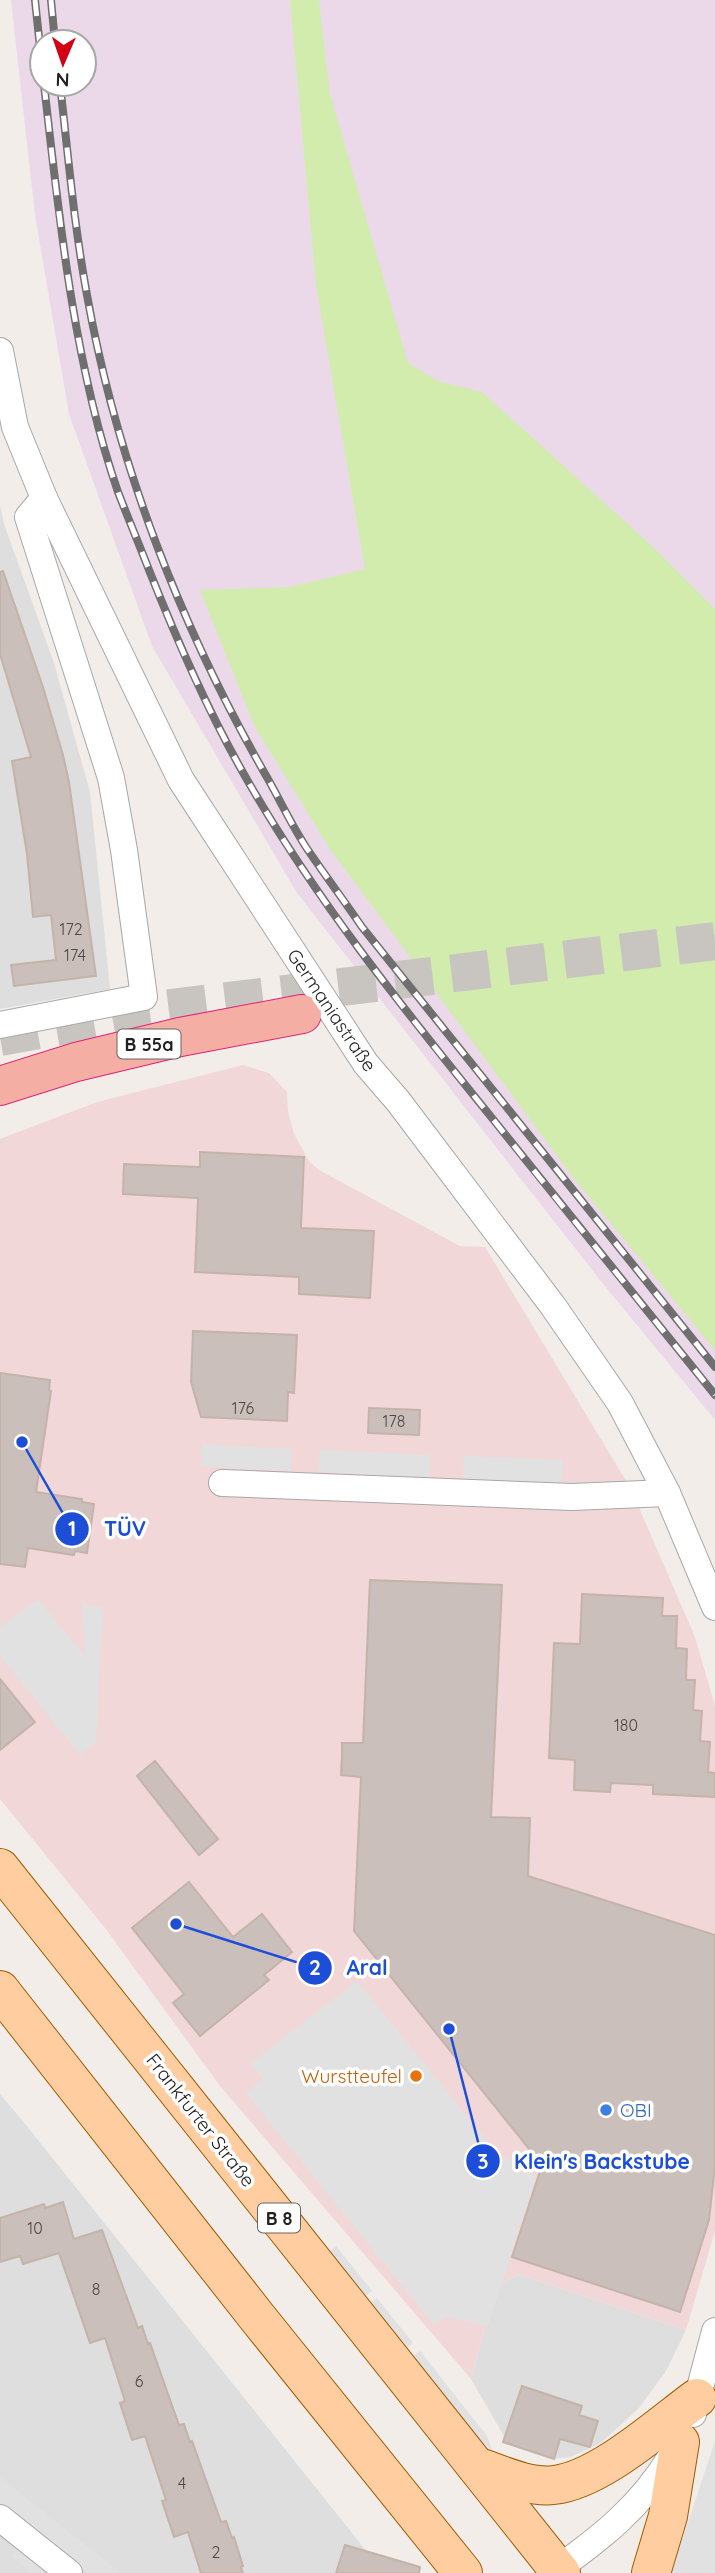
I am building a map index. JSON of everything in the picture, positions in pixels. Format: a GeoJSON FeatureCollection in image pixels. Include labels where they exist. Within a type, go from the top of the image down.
{"type":"FeatureCollection","features":[{"type":"Feature","properties":{"kind":"highway","name":"B 55a"},"geometry":{"type":"LineString","coordinates":[[0,1086],[76,1062],[154,1043],[302,1014]]}},
{"type":"Feature","properties":{"kind":"main road","name":"Frankfurter Straße"},"geometry":{"type":"LineString","coordinates":[[0,1868],[476,2466],[557,2572]]}},
{"type":"Feature","properties":{"kind":"main road"},"geometry":{"type":"LineString","coordinates":[[0,1990],[463,2573]]}},
{"type":"Feature","properties":{"kind":"main road"},"geometry":{"type":"LineString","coordinates":[[476,2466],[531,2484],[555,2485],[596,2471],[697,2398]]}},
{"type":"Feature","properties":{"kind":"main road"},"geometry":{"type":"LineString","coordinates":[[651,2573],[668,2516],[680,2442]]}},
{"type":"Feature","properties":{"kind":"main road"},"geometry":{"type":"LineString","coordinates":[[422,2522],[425,2573]]}},
{"type":"Feature","properties":{"kind":"street","name":"Germaniastraße"},"geometry":{"type":"LineString","coordinates":[[0,351],[15,427],[44,498],[181,780],[366,1064],[398,1101],[553,1306],[620,1403],[667,1493],[715,1607]]}},
{"type":"Feature","properties":{"kind":"street"},"geometry":{"type":"LineString","coordinates":[[0,1026],[144,997],[124,850],[111,778],[28,517],[44,498]]}},
{"type":"Feature","properties":{"kind":"street"},"geometry":{"type":"LineString","coordinates":[[222,1483],[572,1497],[667,1493]]}},
{"type":"Feature","properties":{"kind":"street"},"geometry":{"type":"LineString","coordinates":[[557,2572],[615,2526],[657,2480],[693,2414],[715,2331]]}},
{"type":"Feature","properties":{"kind":"street"},"geometry":{"type":"LineString","coordinates":[[0,2518],[69,2573]]}},
{"type":"Feature","properties":{"kind":"shaded area"},"geometry":{"type":"Polygon","coordinates":[[[11,0],[715,0],[715,1420],[600,1280],[297,893],[152,646],[69,414],[35,215],[11,0]]]}},
{"type":"Feature","properties":{"kind":"shaded area"},"geometry":{"type":"Polygon","coordinates":[[[0,505],[4,524],[54,663],[90,792],[110,989],[0,1009],[0,505]]]}},
{"type":"Feature","properties":{"kind":"shaded area"},"geometry":{"type":"Polygon","coordinates":[[[243,1065],[269,1073],[287,1092],[288,1111],[294,1134],[309,1161],[319,1170],[460,1246],[485,1247],[631,1489],[695,1637],[715,1706],[715,2231],[686,2330],[518,2274],[503,2283],[493,2296],[471,2379],[220,2086],[105,1928],[0,1799],[0,1139],[97,1102],[243,1065]]]}},
{"type":"Feature","properties":{"kind":"shaded area"},"geometry":{"type":"Polygon","coordinates":[[[202,1444],[292,1449],[291,1471],[201,1466],[202,1444]]]}},
{"type":"Feature","properties":{"kind":"shaded area"},"geometry":{"type":"Polygon","coordinates":[[[320,1450],[430,1455],[429,1477],[319,1472],[320,1450]]]}},
{"type":"Feature","properties":{"kind":"shaded area"},"geometry":{"type":"Polygon","coordinates":[[[464,1456],[563,1460],[562,1483],[463,1479],[464,1456]]]}},
{"type":"Feature","properties":{"kind":"shaded area"},"geometry":{"type":"Polygon","coordinates":[[[38,1599],[83,1654],[82,1604],[103,1607],[96,1742],[80,1755],[0,1656],[0,1627],[38,1599]]]}},
{"type":"Feature","properties":{"kind":"shaded area"},"geometry":{"type":"Polygon","coordinates":[[[357,1981],[498,2154],[537,2175],[488,2326],[446,2317],[434,2325],[246,2093],[263,2079],[250,2064],[357,1981]]]}},
{"type":"Feature","properties":{"kind":"shaded area"},"geometry":{"type":"Polygon","coordinates":[[[0,2094],[26,2125],[384,2573],[0,2573],[0,2094]]]}},
{"type":"Feature","properties":{"kind":"shaded area"},"geometry":{"type":"Polygon","coordinates":[[[336,2246],[372,2291],[364,2297],[329,2251],[336,2246]]]}},
{"type":"Feature","properties":{"kind":"shaded area"},"geometry":{"type":"Polygon","coordinates":[[[518,2274],[686,2330],[666,2371],[639,2408],[601,2443],[570,2457],[553,2459],[509,2445],[471,2379],[493,2296],[503,2283],[518,2274]]]}},
{"type":"Feature","properties":{"kind":"shaded area"},"geometry":{"type":"Polygon","coordinates":[[[377,2298],[413,2343],[407,2348],[370,2303],[377,2298]]]}},
{"type":"Feature","properties":{"kind":"shaded area"},"geometry":{"type":"Polygon","coordinates":[[[420,2351],[487,2436],[493,2452],[475,2434],[413,2356],[420,2351]]]}},
{"type":"Feature","properties":{"kind":"shaded area"},"geometry":{"type":"Polygon","coordinates":[[[715,2441],[715,2573],[671,2573],[715,2441]]]}},
{"type":"Feature","properties":{"kind":"shaded area"},"geometry":{"type":"Polygon","coordinates":[[[0,2477],[121,2573],[88,2573],[0,2503],[0,2477]]]}},
{"type":"Feature","properties":{"kind":"shaded area"},"geometry":{"type":"Polygon","coordinates":[[[17,2548],[48,2573],[32,2573],[11,2556],[17,2548]]]}},
{"type":"Feature","properties":{"kind":"green space"},"geometry":{"type":"Polygon","coordinates":[[[290,0],[319,0],[330,94],[408,363],[438,381],[482,392],[653,547],[715,609],[715,1350],[572,1176],[330,849],[255,727],[200,590],[290,587],[365,569],[316,285],[290,0]]]}},
{"type":"Feature","properties":{"kind":"building"},"geometry":{"type":"Polygon","coordinates":[[[3,571],[63,755],[96,976],[14,986],[11,965],[56,960],[51,915],[33,917],[27,854],[12,761],[31,757],[0,654],[0,572],[3,571]]]}},
{"type":"Feature","properties":{"kind":"building"},"geometry":{"type":"Polygon","coordinates":[[[200,1152],[304,1157],[301,1228],[374,1231],[370,1298],[299,1294],[299,1277],[195,1272],[198,1198],[123,1194],[124,1164],[200,1167],[200,1152]]]}},
{"type":"Feature","properties":{"kind":"building"},"geometry":{"type":"Polygon","coordinates":[[[193,1331],[297,1335],[294,1393],[288,1392],[287,1421],[201,1417],[191,1382],[193,1331]]]}},
{"type":"Feature","properties":{"kind":"building"},"geometry":{"type":"Polygon","coordinates":[[[0,1373],[50,1380],[51,1391],[36,1492],[82,1499],[82,1502],[94,1504],[87,1553],[75,1551],[74,1555],[28,1548],[25,1567],[0,1564],[0,1373]]]}},
{"type":"Feature","properties":{"kind":"building"},"geometry":{"type":"Polygon","coordinates":[[[369,1408],[420,1410],[419,1435],[368,1433],[369,1408]]]}},
{"type":"Feature","properties":{"kind":"building","name":"OBI"},"geometry":{"type":"Polygon","coordinates":[[[370,1580],[502,1585],[491,1817],[530,1818],[528,1876],[715,1935],[715,2166],[709,2220],[680,2312],[512,2257],[542,2165],[354,1931],[361,1777],[341,1775],[342,1743],[363,1743],[370,1580]]]}},
{"type":"Feature","properties":{"kind":"building"},"geometry":{"type":"Polygon","coordinates":[[[582,1594],[663,1598],[662,1616],[677,1616],[676,1648],[687,1649],[686,1680],[695,1680],[693,1710],[702,1711],[700,1741],[710,1742],[708,1772],[715,1773],[715,1797],[653,1794],[653,1785],[611,1783],[610,1792],[574,1790],[575,1760],[549,1758],[554,1643],[580,1644],[582,1594]]]}},
{"type":"Feature","properties":{"kind":"building"},"geometry":{"type":"Polygon","coordinates":[[[0,1679],[35,1722],[0,1750],[0,1679]]]}},
{"type":"Feature","properties":{"kind":"building"},"geometry":{"type":"Polygon","coordinates":[[[155,1761],[218,1839],[199,1855],[137,1776],[155,1761]]]}},
{"type":"Feature","properties":{"kind":"building"},"geometry":{"type":"Polygon","coordinates":[[[189,1882],[233,1937],[262,1914],[292,1952],[264,1975],[269,1980],[200,2036],[173,2003],[184,1994],[132,1928],[189,1882]]]}},
{"type":"Feature","properties":{"kind":"building"},"geometry":{"type":"Polygon","coordinates":[[[63,2202],[74,2239],[102,2230],[138,2328],[142,2326],[148,2344],[150,2343],[179,2425],[184,2424],[190,2442],[192,2441],[221,2522],[226,2521],[232,2538],[234,2537],[243,2573],[201,2573],[188,2532],[174,2537],[162,2501],[166,2500],[145,2436],[132,2440],[120,2403],[125,2401],[105,2338],[90,2343],[59,2253],[23,2264],[20,2256],[0,2262],[0,2218],[44,2204],[45,2208],[63,2202]]]}},
{"type":"Feature","properties":{"kind":"building"},"geometry":{"type":"Polygon","coordinates":[[[522,2386],[582,2406],[579,2415],[598,2421],[590,2447],[560,2439],[554,2459],[503,2442],[522,2386]]]}},
{"type":"Feature","properties":{"kind":"building"},"geometry":{"type":"Polygon","coordinates":[[[345,2545],[420,2567],[419,2573],[336,2573],[345,2545]]]}},
{"type":"Feature","properties":{"kind":"tunnel"},"geometry":{"type":"LineString","coordinates":[[0,1037],[147,1011],[715,941]]}},
{"type":"Feature","properties":{"kind":"railway"},"geometry":{"type":"LineString","coordinates":[[35,0],[38,28]]}},
{"type":"Feature","properties":{"kind":"railway"},"geometry":{"type":"LineString","coordinates":[[51,0],[54,28]]}},
{"type":"Feature","properties":{"kind":"railway"},"geometry":{"type":"LineString","coordinates":[[46,98],[70,291],[90,394],[103,444],[118,492],[159,595],[215,720],[268,815],[359,949],[715,1395]]}},
{"type":"Feature","properties":{"kind":"railway"},"geometry":{"type":"LineString","coordinates":[[62,98],[82,269],[116,421],[156,544],[181,605],[237,722],[299,835],[362,927],[715,1367]]}},
{"type":"Feature","properties":{"kind":"place","name":"TÜV"},"geometry":{"type":"Point","coordinates":[22,1442]}},
{"type":"Feature","properties":{"kind":"place","name":"Aral"},"geometry":{"type":"Point","coordinates":[176,1924]}},
{"type":"Feature","properties":{"kind":"place","name":"Klein's Backstube"},"geometry":{"type":"Point","coordinates":[449,2029]}},
{"type":"Feature","properties":{"kind":"place","name":"Wurstteufel"},"geometry":{"type":"Point","coordinates":[416,2076]}},
{"type":"Feature","properties":{"kind":"place","name":"OBI"},"geometry":{"type":"Point","coordinates":[606,2110]}}]}
